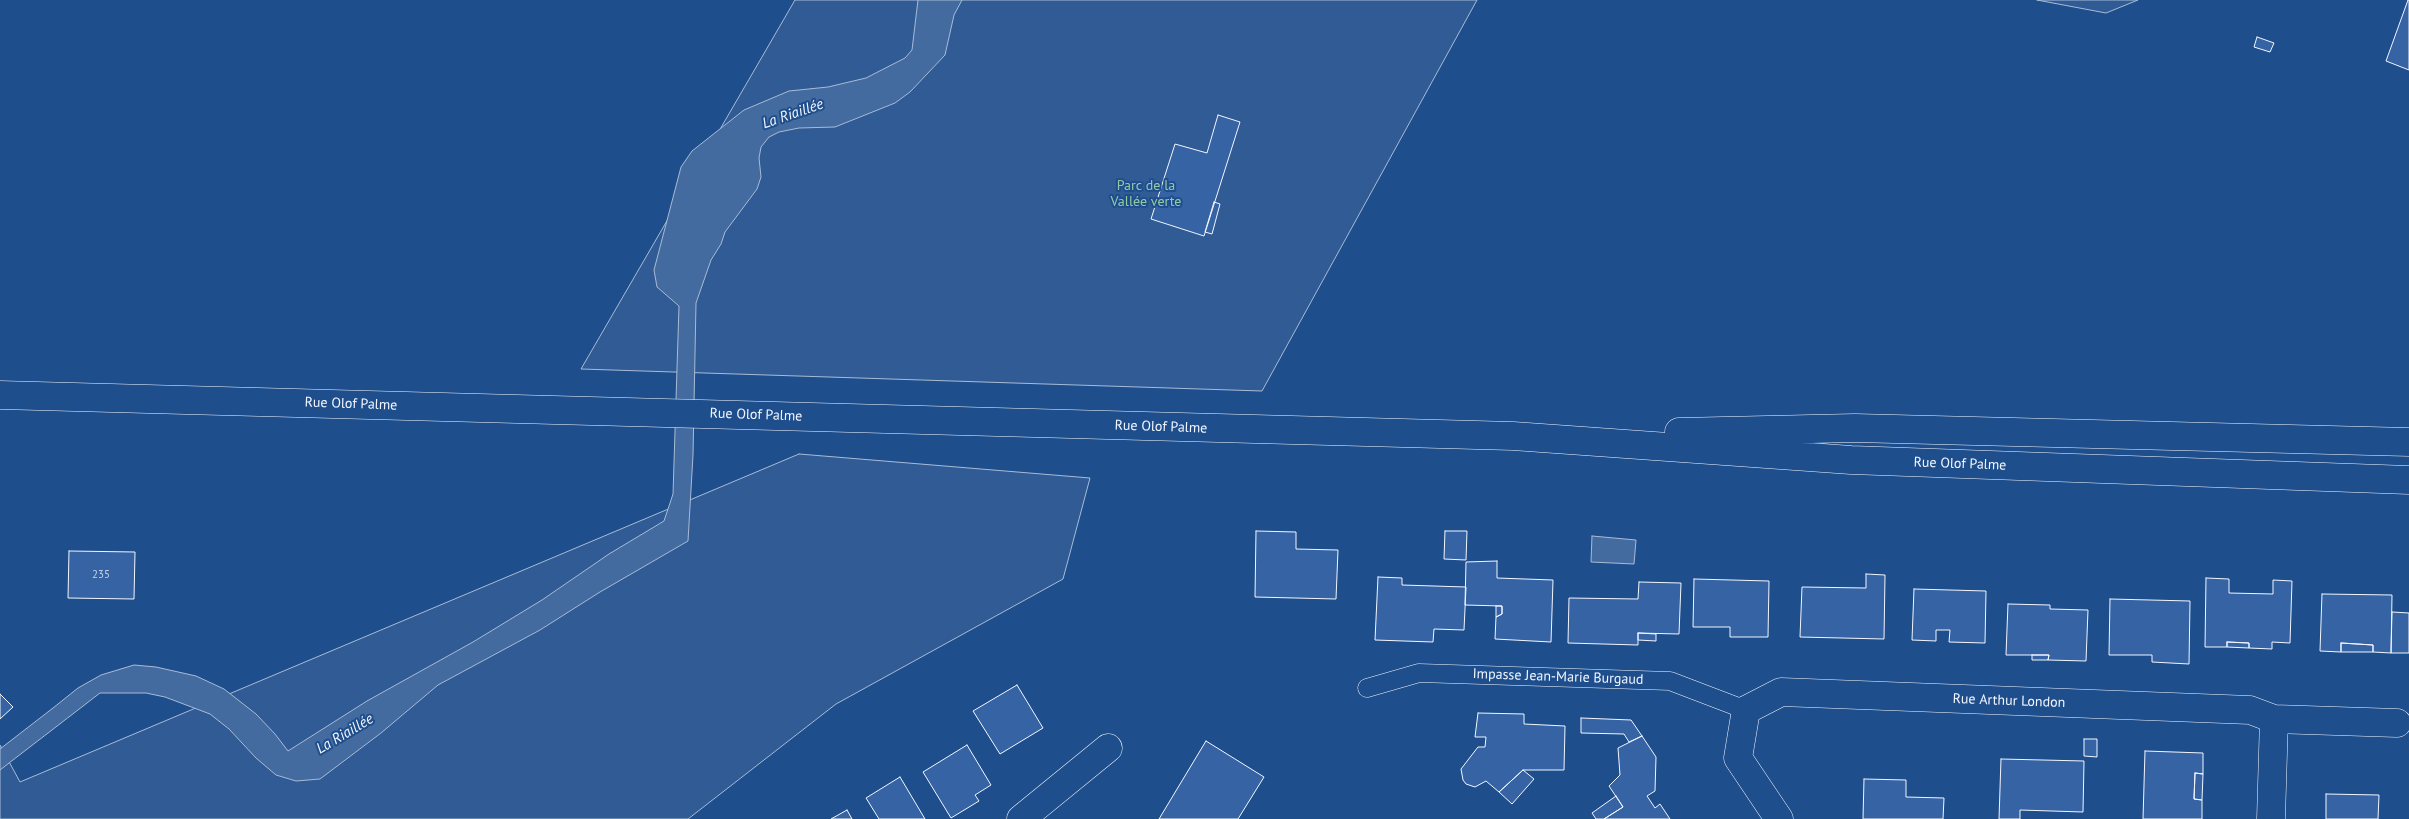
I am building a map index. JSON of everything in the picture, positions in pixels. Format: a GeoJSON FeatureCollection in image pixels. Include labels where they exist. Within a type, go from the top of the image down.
{"type":"FeatureCollection","features":[{"type":"Feature","properties":{"kind":"main road","name":"Rue Olof Palme"},"geometry":{"type":"LineString","coordinates":[[0,395],[1513,436],[1851,460],[2409,480]]}},
{"type":"Feature","properties":{"kind":"main road","name":"Rue Olof Palme"},"geometry":{"type":"LineString","coordinates":[[1513,436],[1854,428],[2409,442]]}},
{"type":"Feature","properties":{"kind":"main road","name":"Rue Arthur London"},"geometry":{"type":"LineString","coordinates":[[1746,710],[1781,692],[2250,710],[2274,719],[2397,723]]}},
{"type":"Feature","properties":{"kind":"main road"},"geometry":{"type":"LineString","coordinates":[[1746,710],[1738,758],[1779,819]]}},
{"type":"Feature","properties":{"kind":"main road"},"geometry":{"type":"LineString","coordinates":[[2271,819],[2274,719]]}},
{"type":"Feature","properties":{"kind":"main road"},"geometry":{"type":"LineString","coordinates":[[1021,819],[1108,748]]}},
{"type":"Feature","properties":{"kind":"lane","name":"Impasse Jean-Marie Burgaud"},"geometry":{"type":"LineString","coordinates":[[1367,688],[1419,673],[1670,681],[1746,710]]}},
{"type":"Feature","properties":{"kind":"shaded area","name":"Parc de la Vallée verte"},"geometry":{"type":"Polygon","coordinates":[[[795,0],[1477,0],[1262,391],[581,369],[795,0]]]}},
{"type":"Feature","properties":{"kind":"shaded area"},"geometry":{"type":"Polygon","coordinates":[[[2037,0],[2138,0],[2106,13],[2037,0]]]}},
{"type":"Feature","properties":{"kind":"shaded area"},"geometry":{"type":"Polygon","coordinates":[[[799,454],[1090,478],[1063,579],[836,704],[688,819],[0,819],[0,745],[20,782],[799,454]]]}},
{"type":"Feature","properties":{"kind":"water","name":"La Riaillée"},"geometry":{"type":"Polygon","coordinates":[[[918,0],[962,0],[954,15],[945,55],[910,92],[895,103],[835,127],[799,128],[779,132],[769,137],[761,147],[759,158],[761,177],[757,189],[725,232],[721,244],[711,260],[696,303],[693,455],[688,541],[600,592],[540,630],[438,685],[381,733],[320,779],[296,781],[276,775],[256,758],[229,729],[210,714],[165,697],[146,693],[100,693],[0,770],[0,749],[78,688],[101,675],[134,665],[156,667],[196,676],[224,689],[256,714],[288,751],[367,701],[473,642],[542,600],[609,554],[664,521],[673,494],[679,306],[657,287],[654,270],[681,167],[692,151],[744,110],[789,91],[828,87],[866,78],[905,58],[912,50],[918,0]]]}},
{"type":"Feature","properties":{"kind":"water"},"geometry":{"type":"Polygon","coordinates":[[[1592,536],[1636,540],[1634,564],[1591,562],[1592,536]]]}},
{"type":"Feature","properties":{"kind":"building"},"geometry":{"type":"Polygon","coordinates":[[[2409,0],[2409,70],[2386,61],[2409,0]]]}},
{"type":"Feature","properties":{"kind":"building"},"geometry":{"type":"Polygon","coordinates":[[[2257,37],[2274,43],[2270,52],[2254,47],[2257,37]]]}},
{"type":"Feature","properties":{"kind":"building"},"geometry":{"type":"Polygon","coordinates":[[[1218,115],[1240,122],[1204,236],[1151,219],[1175,144],[1207,153],[1218,115]]]}},
{"type":"Feature","properties":{"kind":"building"},"geometry":{"type":"Polygon","coordinates":[[[1214,202],[1220,204],[1212,234],[1205,232],[1214,202]]]}},
{"type":"Feature","properties":{"kind":"building"},"geometry":{"type":"Polygon","coordinates":[[[1256,531],[1296,532],[1296,549],[1338,550],[1336,599],[1255,597],[1256,531]]]}},
{"type":"Feature","properties":{"kind":"building"},"geometry":{"type":"Polygon","coordinates":[[[1445,531],[1467,531],[1466,560],[1444,559],[1445,531]]]}},
{"type":"Feature","properties":{"kind":"building"},"geometry":{"type":"Polygon","coordinates":[[[69,551],[135,552],[134,599],[68,598],[69,551]]]}},
{"type":"Feature","properties":{"kind":"building"},"geometry":{"type":"Polygon","coordinates":[[[1497,561],[1497,578],[1553,580],[1551,642],[1495,639],[1496,617],[1502,614],[1502,606],[1465,605],[1466,562],[1497,561]]]}},
{"type":"Feature","properties":{"kind":"building"},"geometry":{"type":"Polygon","coordinates":[[[1866,574],[1885,575],[1884,639],[1800,637],[1802,587],[1866,588],[1866,574]]]}},
{"type":"Feature","properties":{"kind":"building"},"geometry":{"type":"Polygon","coordinates":[[[1378,577],[1402,578],[1402,585],[1466,587],[1464,630],[1434,629],[1433,642],[1375,640],[1378,577]]]}},
{"type":"Feature","properties":{"kind":"building"},"geometry":{"type":"Polygon","coordinates":[[[2206,578],[2229,579],[2229,593],[2273,594],[2273,580],[2292,581],[2290,643],[2272,642],[2272,649],[2249,648],[2249,643],[2227,642],[2227,647],[2205,647],[2206,578]]]}},
{"type":"Feature","properties":{"kind":"building"},"geometry":{"type":"Polygon","coordinates":[[[1694,579],[1769,581],[1768,637],[1730,637],[1730,627],[1693,627],[1694,579]]]}},
{"type":"Feature","properties":{"kind":"building"},"geometry":{"type":"Polygon","coordinates":[[[1639,582],[1681,583],[1679,634],[1638,633],[1638,645],[1568,643],[1569,598],[1638,599],[1639,582]]]}},
{"type":"Feature","properties":{"kind":"building"},"geometry":{"type":"Polygon","coordinates":[[[1914,589],[1986,591],[1985,643],[1949,642],[1950,630],[1936,630],[1936,641],[1912,640],[1914,589]]]}},
{"type":"Feature","properties":{"kind":"building"},"geometry":{"type":"Polygon","coordinates":[[[2322,594],[2392,595],[2391,653],[2373,652],[2373,645],[2341,643],[2341,652],[2320,651],[2322,594]]]}},
{"type":"Feature","properties":{"kind":"building"},"geometry":{"type":"Polygon","coordinates":[[[2110,599],[2190,601],[2189,664],[2152,662],[2152,655],[2109,655],[2110,599]]]}},
{"type":"Feature","properties":{"kind":"building"},"geometry":{"type":"Polygon","coordinates":[[[2008,604],[2050,605],[2050,609],[2088,610],[2086,661],[2048,660],[2049,655],[2006,655],[2008,604]]]}},
{"type":"Feature","properties":{"kind":"building"},"geometry":{"type":"Polygon","coordinates":[[[1496,606],[1502,606],[1502,614],[1496,617],[1496,606]]]}},
{"type":"Feature","properties":{"kind":"building"},"geometry":{"type":"Polygon","coordinates":[[[2392,612],[2409,613],[2409,653],[2391,653],[2392,612]]]}},
{"type":"Feature","properties":{"kind":"building"},"geometry":{"type":"Polygon","coordinates":[[[1638,633],[1656,634],[1656,641],[1638,640],[1638,633]]]}},
{"type":"Feature","properties":{"kind":"building"},"geometry":{"type":"Polygon","coordinates":[[[2227,642],[2249,643],[2249,648],[2227,647],[2227,642]]]}},
{"type":"Feature","properties":{"kind":"building"},"geometry":{"type":"Polygon","coordinates":[[[2341,643],[2373,645],[2373,652],[2341,652],[2341,643]]]}},
{"type":"Feature","properties":{"kind":"building"},"geometry":{"type":"Polygon","coordinates":[[[2032,655],[2049,655],[2048,660],[2032,660],[2032,655]]]}},
{"type":"Feature","properties":{"kind":"building"},"geometry":{"type":"Polygon","coordinates":[[[1017,685],[1043,728],[1000,754],[973,711],[1017,685]]]}},
{"type":"Feature","properties":{"kind":"building"},"geometry":{"type":"Polygon","coordinates":[[[0,694],[13,707],[0,719],[0,694]]]}},
{"type":"Feature","properties":{"kind":"building"},"geometry":{"type":"Polygon","coordinates":[[[1478,713],[1524,714],[1524,724],[1565,726],[1564,770],[1523,770],[1499,792],[1486,781],[1475,787],[1466,784],[1463,780],[1461,769],[1478,747],[1485,747],[1486,737],[1475,737],[1478,713]]]}},
{"type":"Feature","properties":{"kind":"building"},"geometry":{"type":"Polygon","coordinates":[[[1581,718],[1631,720],[1642,736],[1629,742],[1624,734],[1581,733],[1581,718]]]}},
{"type":"Feature","properties":{"kind":"building"},"geometry":{"type":"Polygon","coordinates":[[[1642,736],[1656,757],[1655,791],[1647,796],[1655,808],[1660,804],[1670,819],[1604,819],[1623,807],[1609,786],[1620,775],[1618,748],[1642,736]]]}},
{"type":"Feature","properties":{"kind":"building"},"geometry":{"type":"Polygon","coordinates":[[[2084,739],[2097,739],[2097,757],[2084,756],[2084,739]]]}},
{"type":"Feature","properties":{"kind":"building"},"geometry":{"type":"Polygon","coordinates":[[[1206,741],[1264,777],[1238,819],[1159,819],[1206,741]]]}},
{"type":"Feature","properties":{"kind":"building"},"geometry":{"type":"Polygon","coordinates":[[[967,745],[991,785],[975,795],[979,801],[951,818],[923,772],[967,745]]]}},
{"type":"Feature","properties":{"kind":"building"},"geometry":{"type":"Polygon","coordinates":[[[2145,751],[2203,753],[2203,774],[2195,773],[2194,799],[2202,800],[2202,819],[2143,819],[2145,751]]]}},
{"type":"Feature","properties":{"kind":"building"},"geometry":{"type":"Polygon","coordinates":[[[2001,759],[2084,761],[2083,812],[2020,810],[2020,819],[1999,819],[2001,759]]]}},
{"type":"Feature","properties":{"kind":"building"},"geometry":{"type":"Polygon","coordinates":[[[1523,770],[1534,779],[1512,804],[1499,792],[1523,770]]]}},
{"type":"Feature","properties":{"kind":"building"},"geometry":{"type":"Polygon","coordinates":[[[2195,773],[2203,774],[2202,800],[2194,799],[2195,773]]]}},
{"type":"Feature","properties":{"kind":"building"},"geometry":{"type":"Polygon","coordinates":[[[900,777],[925,819],[879,819],[866,798],[900,777]]]}},
{"type":"Feature","properties":{"kind":"building"},"geometry":{"type":"Polygon","coordinates":[[[1864,779],[1906,780],[1906,797],[1944,798],[1943,819],[1863,819],[1864,779]]]}},
{"type":"Feature","properties":{"kind":"building"},"geometry":{"type":"Polygon","coordinates":[[[2326,794],[2379,795],[2378,819],[2326,819],[2326,794]]]}},
{"type":"Feature","properties":{"kind":"building"},"geometry":{"type":"Polygon","coordinates":[[[1616,796],[1623,807],[1604,819],[1596,819],[1592,813],[1616,796]]]}},
{"type":"Feature","properties":{"kind":"building"},"geometry":{"type":"Polygon","coordinates":[[[847,810],[852,819],[831,819],[847,810]]]}}]}
